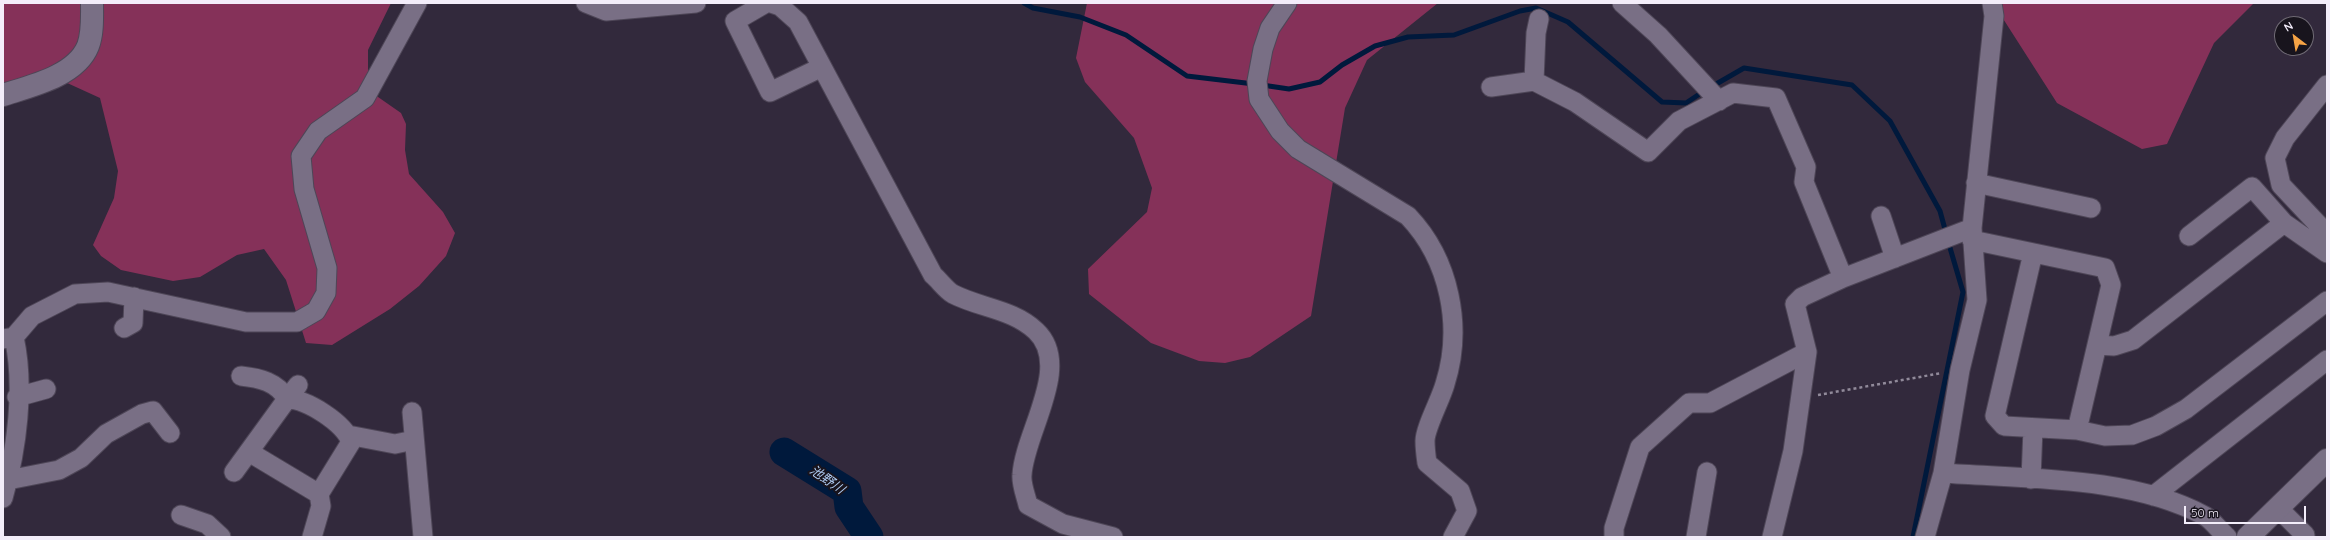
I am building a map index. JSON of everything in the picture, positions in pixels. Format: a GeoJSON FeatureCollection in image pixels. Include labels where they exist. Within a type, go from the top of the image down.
{"type":"FeatureCollection","features":[{"type":"Feature","properties":{"kind":"main road"},"geometry":{"type":"LineString","coordinates":[[3,95],[46,82],[71,67],[88,46],[92,24],[92,3]]}},
{"type":"Feature","properties":{"kind":"main road"},"geometry":{"type":"LineString","coordinates":[[2248,537],[2327,460]]}},
{"type":"Feature","properties":{"kind":"street"},"geometry":{"type":"LineString","coordinates":[[3,498],[16,437],[19,359],[9,338],[32,316],[75,294],[108,292],[246,322],[297,322],[316,311],[326,293],[327,268],[304,190],[301,156],[318,131],[365,98],[417,3]]}},
{"type":"Feature","properties":{"kind":"street"},"geometry":{"type":"LineString","coordinates":[[586,3],[606,11],[695,3]]}},
{"type":"Feature","properties":{"kind":"street"},"geometry":{"type":"LineString","coordinates":[[766,3],[736,20],[770,92],[822,67]]}},
{"type":"Feature","properties":{"kind":"street"},"geometry":{"type":"LineString","coordinates":[[771,3],[780,6],[798,22],[933,275],[952,293],[1021,319],[1037,332],[1048,352],[1051,372],[1025,455],[1022,476],[1028,505],[1063,524],[1113,537]]}},
{"type":"Feature","properties":{"kind":"street"},"geometry":{"type":"LineString","coordinates":[[1287,3],[1270,28],[1263,49],[1257,81],[1259,99],[1280,131],[1298,149],[1408,216],[1422,231],[1437,259],[1452,301],[1452,346],[1446,383],[1425,440],[1427,463],[1460,491],[1467,511],[1453,537]]}},
{"type":"Feature","properties":{"kind":"street"},"geometry":{"type":"LineString","coordinates":[[1622,3],[1658,35],[1719,101]]}},
{"type":"Feature","properties":{"kind":"street"},"geometry":{"type":"LineString","coordinates":[[1926,537],[1943,472],[1960,370],[1978,300],[1972,234],[1994,16],[1992,3]]}},
{"type":"Feature","properties":{"kind":"street"},"geometry":{"type":"LineString","coordinates":[[1534,81],[1536,33],[1539,19]]}},
{"type":"Feature","properties":{"kind":"street"},"geometry":{"type":"LineString","coordinates":[[1491,87],[1534,81],[1575,102],[1648,152],[1680,121],[1733,93],[1776,98],[1806,167],[1804,182],[1843,278]]}},
{"type":"Feature","properties":{"kind":"street"},"geometry":{"type":"LineString","coordinates":[[2327,85],[2285,138],[2274,158],[2281,185],[2327,234]]}},
{"type":"Feature","properties":{"kind":"street"},"geometry":{"type":"LineString","coordinates":[[1976,183],[2091,208]]}},
{"type":"Feature","properties":{"kind":"street"},"geometry":{"type":"LineString","coordinates":[[2189,236],[2252,186],[2284,223],[2327,253]]}},
{"type":"Feature","properties":{"kind":"street"},"geometry":{"type":"LineString","coordinates":[[1881,216],[1894,258]]}},
{"type":"Feature","properties":{"kind":"street"},"geometry":{"type":"LineString","coordinates":[[2097,345],[2114,346],[2133,340],[2284,223]]}},
{"type":"Feature","properties":{"kind":"street"},"geometry":{"type":"LineString","coordinates":[[1772,537],[1793,452],[1802,398],[1807,352],[1795,304],[1802,297],[1843,278],[1894,258],[1972,234],[2033,253],[2105,268],[2111,286],[2077,430]]}},
{"type":"Feature","properties":{"kind":"street"},"geometry":{"type":"LineString","coordinates":[[2033,253],[1995,416],[2004,426],[2077,430],[2105,436],[2132,435],[2156,426],[2186,409],[2327,301]]}},
{"type":"Feature","properties":{"kind":"street"},"geometry":{"type":"LineString","coordinates":[[124,328],[133,323],[134,297]]}},
{"type":"Feature","properties":{"kind":"street"},"geometry":{"type":"LineString","coordinates":[[1614,537],[1614,528],[1640,447],[1689,403],[1710,402],[1807,352]]}},
{"type":"Feature","properties":{"kind":"street"},"geometry":{"type":"LineString","coordinates":[[2153,496],[2327,360]]}},
{"type":"Feature","properties":{"kind":"street"},"geometry":{"type":"LineString","coordinates":[[241,376],[260,378],[281,389],[293,392],[299,399],[318,410],[347,432],[351,442],[319,494],[321,506],[312,537]]}},
{"type":"Feature","properties":{"kind":"street"},"geometry":{"type":"LineString","coordinates":[[17,397],[46,389]]}},
{"type":"Feature","properties":{"kind":"street"},"geometry":{"type":"LineString","coordinates":[[234,472],[293,392]]}},
{"type":"Feature","properties":{"kind":"street"},"geometry":{"type":"LineString","coordinates":[[8,480],[59,470],[81,458],[106,434],[153,411],[170,433]]}},
{"type":"Feature","properties":{"kind":"street"},"geometry":{"type":"LineString","coordinates":[[412,412],[423,537]]}},
{"type":"Feature","properties":{"kind":"street"},"geometry":{"type":"LineString","coordinates":[[2031,479],[2033,428]]}},
{"type":"Feature","properties":{"kind":"street"},"geometry":{"type":"LineString","coordinates":[[348,435],[395,444],[414,440]]}},
{"type":"Feature","properties":{"kind":"street"},"geometry":{"type":"LineString","coordinates":[[249,452],[319,494]]}},
{"type":"Feature","properties":{"kind":"street"},"geometry":{"type":"LineString","coordinates":[[1696,537],[1707,472]]}},
{"type":"Feature","properties":{"kind":"street"},"geometry":{"type":"LineString","coordinates":[[1943,472],[2114,486],[2153,496],[2206,517],[2227,537]]}},
{"type":"Feature","properties":{"kind":"street"},"geometry":{"type":"LineString","coordinates":[[2278,508],[2306,535]]}},
{"type":"Feature","properties":{"kind":"street"},"geometry":{"type":"LineString","coordinates":[[181,515],[207,524],[221,537]]}},
{"type":"Feature","properties":{"kind":"street"},"geometry":{"type":"LineString","coordinates":[[1055,537],[1073,526]]}},
{"type":"Feature","properties":{"kind":"path"},"geometry":{"type":"LineString","coordinates":[[1802,398],[1960,370]]}},
{"type":"Feature","properties":{"kind":"shaded area"},"geometry":{"type":"Polygon","coordinates":[[[3,3],[391,3],[368,50],[368,90],[401,113],[406,124],[405,150],[409,174],[443,212],[455,233],[446,256],[419,286],[390,309],[332,345],[306,343],[286,280],[264,249],[237,255],[200,277],[173,281],[121,270],[101,256],[93,245],[114,198],[118,171],[100,98],[65,82],[3,82],[3,3]]]}},
{"type":"Feature","properties":{"kind":"shaded area"},"geometry":{"type":"Polygon","coordinates":[[[1087,3],[1438,3],[1367,60],[1345,108],[1311,316],[1250,357],[1225,363],[1199,361],[1151,343],[1089,294],[1088,269],[1147,212],[1152,188],[1134,138],[1085,82],[1076,58],[1087,3]]]}},
{"type":"Feature","properties":{"kind":"shaded area"},"geometry":{"type":"Polygon","coordinates":[[[1993,3],[2254,3],[2214,43],[2167,144],[2142,149],[2057,103],[1993,3]]]}},
{"type":"Feature","properties":{"kind":"waterway"},"geometry":{"type":"LineString","coordinates":[[1024,3],[1033,8],[1080,17],[1126,35],[1187,76],[1254,84]]}},
{"type":"Feature","properties":{"kind":"waterway"},"geometry":{"type":"LineString","coordinates":[[1262,85],[1289,89],[1320,82],[1342,65],[1375,46],[1408,37],[1454,35],[1520,11],[1536,8],[1568,22],[1662,102],[1686,103],[1704,91]]}},
{"type":"Feature","properties":{"kind":"waterway"},"geometry":{"type":"LineString","coordinates":[[1711,87],[1744,68],[1852,85],[1890,121],[1940,211],[1946,233]]}},
{"type":"Feature","properties":{"kind":"waterway"},"geometry":{"type":"LineString","coordinates":[[1913,537],[1963,292],[1948,241]]}},
{"type":"Feature","properties":{"kind":"waterway","name":"池野川"},"geometry":{"type":"LineString","coordinates":[[784,452],[847,491],[849,507],[869,537]]}}]}
